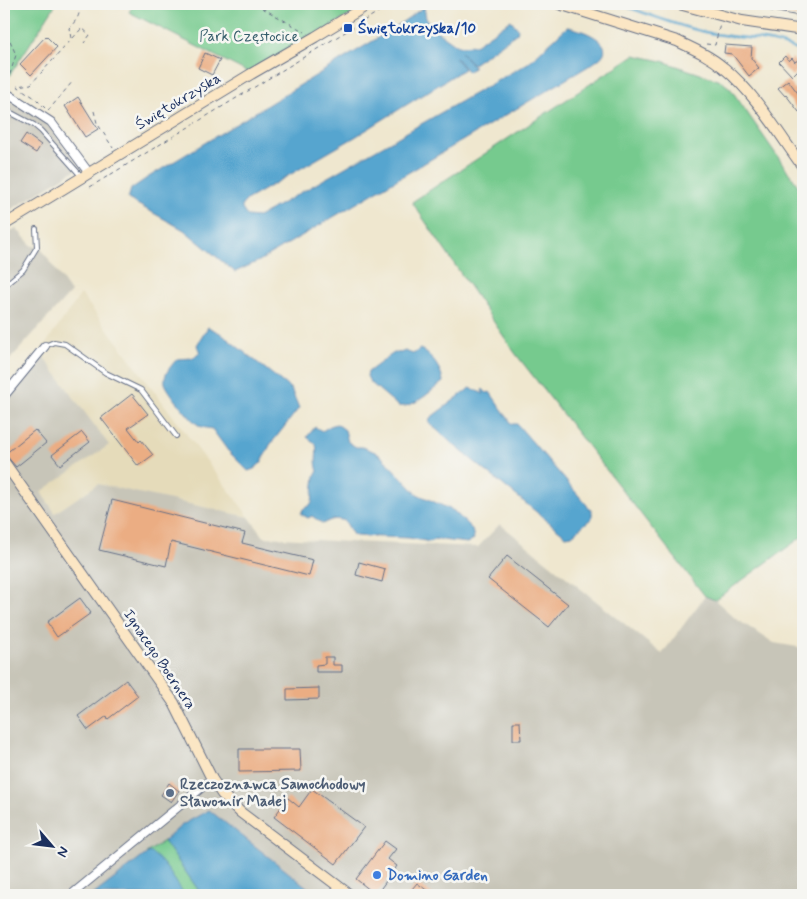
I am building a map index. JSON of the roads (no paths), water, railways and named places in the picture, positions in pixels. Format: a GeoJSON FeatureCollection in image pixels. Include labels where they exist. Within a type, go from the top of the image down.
{"type":"FeatureCollection","features":[{"type":"Feature","properties":{"kind":"street","name":"Świętokrzyska"},"geometry":{"type":"LineString","coordinates":[[4,225],[369,4]]}},
{"type":"Feature","properties":{"kind":"street"},"geometry":{"type":"LineString","coordinates":[[560,4],[678,41],[724,67],[749,93],[803,166]]}},
{"type":"Feature","properties":{"kind":"street"},"geometry":{"type":"LineString","coordinates":[[679,4],[742,21],[803,30]]}},
{"type":"Feature","properties":{"kind":"street"},"geometry":{"type":"LineString","coordinates":[[8,94],[51,122],[86,176]]}},
{"type":"Feature","properties":{"kind":"street"},"geometry":{"type":"LineString","coordinates":[[4,396],[45,346]]}},
{"type":"Feature","properties":{"kind":"street","name":"Ignacego Boernera"},"geometry":{"type":"LineString","coordinates":[[4,462],[174,703],[212,779],[222,794],[240,812],[350,895]]}},
{"type":"Feature","properties":{"kind":"street"},"geometry":{"type":"LineString","coordinates":[[71,895],[212,779]]}},
{"type":"Feature","properties":{"kind":"lane"},"geometry":{"type":"LineString","coordinates":[[4,109],[42,131],[86,176]]}},
{"type":"Feature","properties":{"kind":"lane"},"geometry":{"type":"LineString","coordinates":[[4,286],[24,270],[37,247],[36,229]]}},
{"type":"Feature","properties":{"kind":"lane"},"geometry":{"type":"LineString","coordinates":[[45,346],[54,342],[66,344],[106,373],[141,390],[176,436]]}},
{"type":"Feature","properties":{"kind":"water"},"geometry":{"type":"Polygon","coordinates":[[[424,7],[430,26],[458,46],[475,45],[511,20],[518,29],[517,33],[473,64],[461,52],[474,67],[468,72],[455,57],[464,69],[355,137],[248,199],[242,205],[242,209],[247,216],[258,217],[528,63],[567,27],[585,32],[598,39],[605,48],[604,53],[592,64],[259,261],[235,272],[184,230],[128,199],[131,189],[147,178],[391,30],[424,7]]]}},
{"type":"Feature","properties":{"kind":"water"},"geometry":{"type":"Polygon","coordinates":[[[208,327],[220,333],[291,389],[299,408],[270,445],[261,463],[248,471],[228,451],[212,429],[204,428],[189,417],[165,383],[170,367],[177,359],[193,358],[200,353],[197,345],[208,327]]]}},
{"type":"Feature","properties":{"kind":"water"},"geometry":{"type":"Polygon","coordinates":[[[420,349],[428,354],[435,363],[441,373],[443,382],[416,402],[410,405],[398,406],[370,382],[367,376],[368,372],[395,352],[405,351],[413,354],[420,349]]]}},
{"type":"Feature","properties":{"kind":"water"},"geometry":{"type":"Polygon","coordinates":[[[470,388],[484,394],[483,389],[487,393],[490,392],[512,424],[517,424],[592,511],[592,518],[572,535],[566,536],[429,423],[430,418],[470,388]]]}},
{"type":"Feature","properties":{"kind":"water"},"geometry":{"type":"Polygon","coordinates":[[[337,424],[345,430],[348,442],[381,456],[417,494],[454,511],[472,529],[474,539],[467,543],[435,539],[430,542],[409,538],[356,536],[353,535],[345,521],[334,519],[323,524],[312,516],[308,518],[301,514],[303,509],[312,502],[315,476],[318,471],[316,444],[307,437],[315,427],[322,431],[337,424]]]}},
{"type":"Feature","properties":{"kind":"water"},"geometry":{"type":"Polygon","coordinates":[[[209,810],[317,895],[202,895],[164,841],[182,825],[209,810]]]}},
{"type":"Feature","properties":{"kind":"water"},"geometry":{"type":"Polygon","coordinates":[[[149,852],[164,865],[185,895],[93,895],[149,852]]]}},
{"type":"Feature","properties":{"kind":"waterway"},"geometry":{"type":"LineString","coordinates":[[618,4],[699,31],[769,41],[803,53]]}},
{"type":"Feature","properties":{"kind":"place","name":"Świętokrzyska/10"},"geometry":{"type":"Point","coordinates":[348,28]}},
{"type":"Feature","properties":{"kind":"place","name":"Rzeczoznawca Samochodowy Sławomir Madej"},"geometry":{"type":"Point","coordinates":[170,793]}},
{"type":"Feature","properties":{"kind":"place","name":"Domino Garden"},"geometry":{"type":"Point","coordinates":[377,875]}},
{"type":"Feature","properties":{"kind":"park label","name":"Park Częstocice"},"geometry":{"type":"Point","coordinates":[249,36]}}]}
